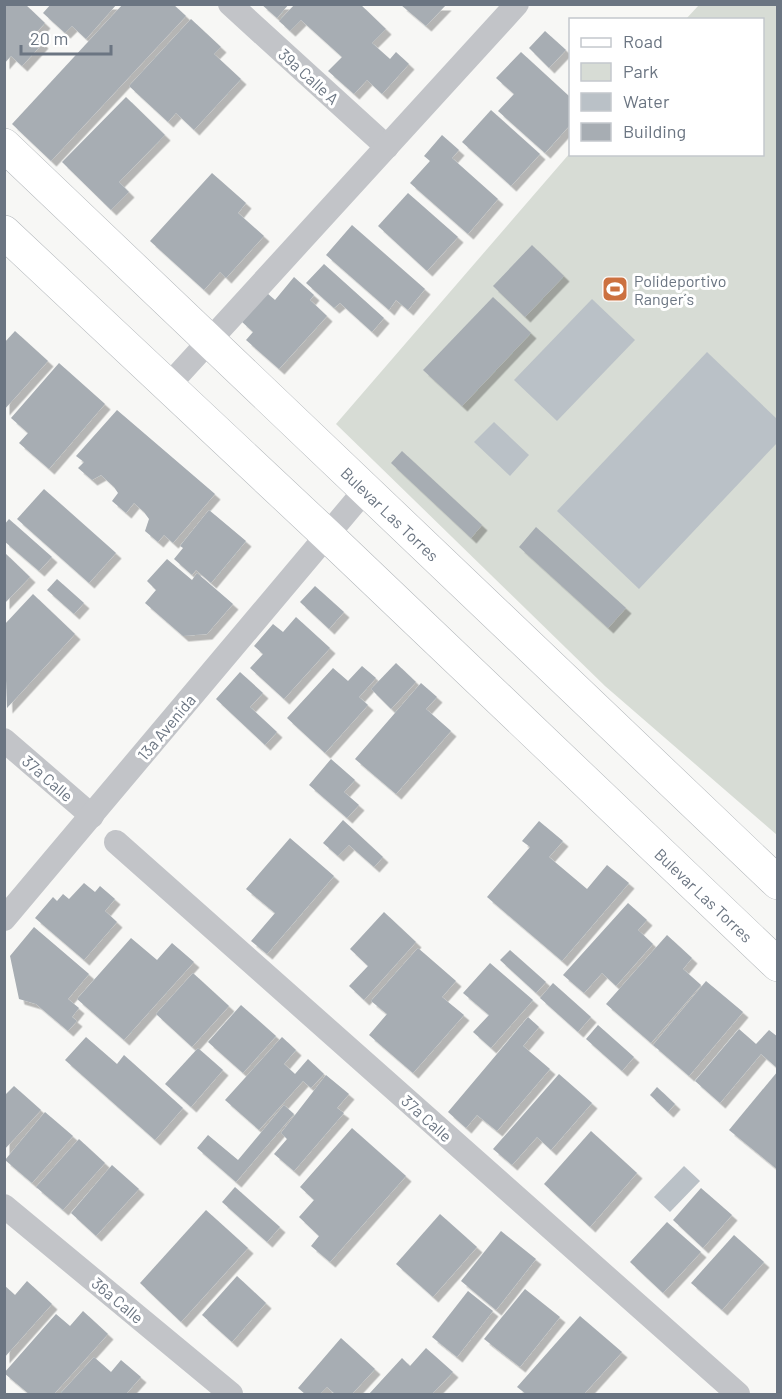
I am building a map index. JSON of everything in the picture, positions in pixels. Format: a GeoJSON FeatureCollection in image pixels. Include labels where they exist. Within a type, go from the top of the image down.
{"type":"FeatureCollection","features":[{"type":"Feature","properties":{"kind":"street","name":"39a Calle A"},"geometry":{"type":"LineString","coordinates":[[230,4],[387,147]]}},
{"type":"Feature","properties":{"kind":"street"},"geometry":{"type":"LineString","coordinates":[[168,386],[517,4]]}},
{"type":"Feature","properties":{"kind":"street","name":"Bulevar Las Torres"},"geometry":{"type":"LineString","coordinates":[[4,145],[777,883]]}},
{"type":"Feature","properties":{"kind":"street","name":"Bulevar Las Torres"},"geometry":{"type":"LineString","coordinates":[[4,232],[328,536],[777,965]]}},
{"type":"Feature","properties":{"kind":"street","name":"13a Avenida"},"geometry":{"type":"LineString","coordinates":[[4,919],[366,489]]}},
{"type":"Feature","properties":{"kind":"street","name":"37a Calle"},"geometry":{"type":"LineString","coordinates":[[4,740],[92,816]]}},
{"type":"Feature","properties":{"kind":"street","name":"37a Calle"},"geometry":{"type":"LineString","coordinates":[[116,842],[738,1395]]}},
{"type":"Feature","properties":{"kind":"street","name":"36a Calle"},"geometry":{"type":"LineString","coordinates":[[4,1206],[231,1395]]}},
{"type":"Feature","properties":{"kind":"green space","name":"Polideportivo Ranger´s"},"geometry":{"type":"Polygon","coordinates":[[[699,5],[777,5],[777,835],[605,686],[336,424],[569,154],[569,156],[764,156],[764,18],[687,18],[699,5]]]}},
{"type":"Feature","properties":{"kind":"water"},"geometry":{"type":"Polygon","coordinates":[[[592,299],[635,340],[557,421],[514,380],[592,299]]]}},
{"type":"Feature","properties":{"kind":"water"},"geometry":{"type":"Polygon","coordinates":[[[707,352],[777,419],[777,443],[639,589],[557,511],[707,352]]]}},
{"type":"Feature","properties":{"kind":"water"},"geometry":{"type":"Polygon","coordinates":[[[494,422],[529,455],[510,476],[474,442],[494,422]]]}},
{"type":"Feature","properties":{"kind":"water"},"geometry":{"type":"Polygon","coordinates":[[[684,1166],[700,1181],[670,1212],[654,1197],[684,1166]]]}},
{"type":"Feature","properties":{"kind":"building"},"geometry":{"type":"Polygon","coordinates":[[[4,4],[25,4],[45,23],[34,35],[43,43],[22,66],[11,56],[4,64],[4,4]]]}},
{"type":"Feature","properties":{"kind":"building"},"geometry":{"type":"Polygon","coordinates":[[[51,4],[117,4],[86,39],[72,26],[65,33],[43,13],[51,4]]]}},
{"type":"Feature","properties":{"kind":"building"},"geometry":{"type":"Polygon","coordinates":[[[123,4],[173,4],[186,16],[51,161],[12,124],[123,4]]]}},
{"type":"Feature","properties":{"kind":"building"},"geometry":{"type":"Polygon","coordinates":[[[261,4],[289,4],[277,18],[261,4]]]}},
{"type":"Feature","properties":{"kind":"building"},"geometry":{"type":"Polygon","coordinates":[[[295,4],[360,4],[386,29],[372,43],[390,59],[396,52],[409,64],[382,94],[367,80],[354,94],[328,71],[342,57],[301,20],[290,31],[279,21],[295,4]]]}},
{"type":"Feature","properties":{"kind":"building"},"geometry":{"type":"Polygon","coordinates":[[[401,5],[446,5],[426,26],[401,5]]]}},
{"type":"Feature","properties":{"kind":"building"},"geometry":{"type":"Polygon","coordinates":[[[191,19],[221,47],[214,54],[241,79],[194,130],[176,113],[168,122],[129,86],[191,19]]]}},
{"type":"Feature","properties":{"kind":"building"},"geometry":{"type":"Polygon","coordinates":[[[545,31],[566,50],[549,68],[529,48],[545,31]]]}},
{"type":"Feature","properties":{"kind":"building"},"geometry":{"type":"Polygon","coordinates":[[[521,52],[569,96],[569,126],[545,153],[498,111],[514,94],[496,78],[521,52]]]}},
{"type":"Feature","properties":{"kind":"building"},"geometry":{"type":"Polygon","coordinates":[[[126,97],[165,135],[119,182],[129,192],[111,210],[62,162],[126,97]]]}},
{"type":"Feature","properties":{"kind":"building"},"geometry":{"type":"Polygon","coordinates":[[[491,110],[540,154],[511,186],[462,142],[491,110]]]}},
{"type":"Feature","properties":{"kind":"building"},"geometry":{"type":"Polygon","coordinates":[[[442,135],[459,150],[452,158],[498,199],[468,234],[410,183],[430,161],[424,156],[442,135]]]}},
{"type":"Feature","properties":{"kind":"building"},"geometry":{"type":"Polygon","coordinates":[[[212,173],[246,203],[238,213],[264,236],[226,278],[220,272],[204,290],[150,241],[212,173]]]}},
{"type":"Feature","properties":{"kind":"building"},"geometry":{"type":"Polygon","coordinates":[[[408,193],[458,237],[427,271],[378,226],[408,193]]]}},
{"type":"Feature","properties":{"kind":"building"},"geometry":{"type":"Polygon","coordinates":[[[352,225],[425,289],[408,310],[396,300],[389,310],[326,255],[352,225]]]}},
{"type":"Feature","properties":{"kind":"building"},"geometry":{"type":"Polygon","coordinates":[[[532,245],[564,276],[525,317],[493,286],[532,245]]]}},
{"type":"Feature","properties":{"kind":"building"},"geometry":{"type":"Polygon","coordinates":[[[324,264],[384,318],[372,332],[340,303],[334,308],[306,283],[324,264]]]}},
{"type":"Feature","properties":{"kind":"building"},"geometry":{"type":"Polygon","coordinates":[[[294,277],[314,295],[310,300],[327,316],[279,369],[246,340],[253,332],[241,321],[267,293],[275,300],[294,277]]]}},
{"type":"Feature","properties":{"kind":"building"},"geometry":{"type":"Polygon","coordinates":[[[493,297],[531,333],[462,406],[423,370],[493,297]]]}},
{"type":"Feature","properties":{"kind":"building"},"geometry":{"type":"Polygon","coordinates":[[[15,331],[48,361],[4,410],[4,343],[15,331]]]}},
{"type":"Feature","properties":{"kind":"building"},"geometry":{"type":"Polygon","coordinates":[[[59,363],[105,404],[49,469],[19,443],[28,433],[11,418],[59,363]]]}},
{"type":"Feature","properties":{"kind":"building"},"geometry":{"type":"Polygon","coordinates":[[[117,410],[215,494],[173,543],[164,535],[158,542],[145,531],[149,519],[134,503],[126,513],[112,501],[118,493],[101,475],[92,480],[78,468],[84,462],[76,456],[117,410]]]}},
{"type":"Feature","properties":{"kind":"building"},"geometry":{"type":"Polygon","coordinates":[[[402,451],[482,525],[471,538],[391,463],[402,451]]]}},
{"type":"Feature","properties":{"kind":"building"},"geometry":{"type":"Polygon","coordinates":[[[44,489],[116,553],[89,583],[17,519],[44,489]]]}},
{"type":"Feature","properties":{"kind":"building"},"geometry":{"type":"Polygon","coordinates":[[[209,510],[246,541],[211,583],[196,570],[192,575],[174,559],[183,548],[180,546],[209,510]]]}},
{"type":"Feature","properties":{"kind":"building"},"geometry":{"type":"Polygon","coordinates":[[[9,519],[52,557],[39,571],[4,541],[4,525],[9,519]]]}},
{"type":"Feature","properties":{"kind":"building"},"geometry":{"type":"Polygon","coordinates":[[[536,527],[626,608],[608,628],[519,547],[536,527]]]}},
{"type":"Feature","properties":{"kind":"building"},"geometry":{"type":"Polygon","coordinates":[[[4,552],[30,577],[4,604],[4,552]]]}},
{"type":"Feature","properties":{"kind":"building"},"geometry":{"type":"Polygon","coordinates":[[[167,559],[192,580],[197,573],[233,604],[207,634],[183,636],[145,603],[156,590],[147,581],[167,559]]]}},
{"type":"Feature","properties":{"kind":"building"},"geometry":{"type":"Polygon","coordinates":[[[57,579],[84,603],[74,614],[47,590],[57,579]]]}},
{"type":"Feature","properties":{"kind":"building"},"geometry":{"type":"Polygon","coordinates":[[[315,586],[344,612],[329,629],[300,602],[315,586]]]}},
{"type":"Feature","properties":{"kind":"building"},"geometry":{"type":"Polygon","coordinates":[[[33,594],[75,634],[7,708],[4,625],[33,594]]]}},
{"type":"Feature","properties":{"kind":"building"},"geometry":{"type":"Polygon","coordinates":[[[296,617],[330,648],[284,699],[250,668],[263,654],[254,646],[273,624],[283,632],[296,617]]]}},
{"type":"Feature","properties":{"kind":"building"},"geometry":{"type":"Polygon","coordinates":[[[396,663],[416,682],[391,709],[371,689],[396,663]]]}},
{"type":"Feature","properties":{"kind":"building"},"geometry":{"type":"Polygon","coordinates":[[[362,666],[376,678],[359,697],[368,705],[325,753],[287,718],[333,668],[348,681],[362,666]]]}},
{"type":"Feature","properties":{"kind":"building"},"geometry":{"type":"Polygon","coordinates":[[[240,672],[263,693],[250,707],[277,732],[265,745],[216,699],[240,672]]]}},
{"type":"Feature","properties":{"kind":"building"},"geometry":{"type":"Polygon","coordinates":[[[421,683],[437,697],[426,709],[451,731],[396,794],[355,759],[421,683]]]}},
{"type":"Feature","properties":{"kind":"building"},"geometry":{"type":"Polygon","coordinates":[[[331,759],[355,780],[344,792],[359,805],[347,818],[309,785],[331,759]]]}},
{"type":"Feature","properties":{"kind":"building"},"geometry":{"type":"Polygon","coordinates":[[[343,820],[383,857],[374,867],[349,845],[338,856],[323,843],[343,820]]]}},
{"type":"Feature","properties":{"kind":"building"},"geometry":{"type":"Polygon","coordinates":[[[539,821],[563,841],[549,857],[587,889],[607,865],[629,883],[562,961],[487,897],[530,847],[522,841],[539,821]]]}},
{"type":"Feature","properties":{"kind":"building"},"geometry":{"type":"Polygon","coordinates":[[[290,838],[334,876],[267,954],[251,941],[275,913],[246,889],[290,838]]]}},
{"type":"Feature","properties":{"kind":"building"},"geometry":{"type":"Polygon","coordinates":[[[84,883],[95,892],[100,886],[115,899],[105,911],[117,922],[84,960],[35,918],[53,897],[57,901],[63,894],[69,899],[84,883]]]}},
{"type":"Feature","properties":{"kind":"building"},"geometry":{"type":"Polygon","coordinates":[[[628,903],[647,920],[638,930],[653,944],[616,986],[602,973],[584,993],[563,975],[628,903]]]}},
{"type":"Feature","properties":{"kind":"building"},"geometry":{"type":"Polygon","coordinates":[[[384,912],[416,942],[364,1000],[349,986],[368,966],[350,949],[384,912]]]}},
{"type":"Feature","properties":{"kind":"building"},"geometry":{"type":"Polygon","coordinates":[[[34,927],[89,974],[68,999],[79,1008],[72,1017],[77,1021],[68,1031],[36,1004],[19,999],[10,956],[34,927]]]}},
{"type":"Feature","properties":{"kind":"building"},"geometry":{"type":"Polygon","coordinates":[[[667,935],[692,958],[683,969],[701,985],[651,1043],[606,1004],[667,935]]]}},
{"type":"Feature","properties":{"kind":"building"},"geometry":{"type":"Polygon","coordinates":[[[131,938],[157,960],[172,943],[194,962],[124,1040],[77,999],[131,938]]]}},
{"type":"Feature","properties":{"kind":"building"},"geometry":{"type":"Polygon","coordinates":[[[418,948],[456,981],[442,997],[464,1015],[413,1073],[369,1035],[387,1014],[371,1001],[418,948]]]}},
{"type":"Feature","properties":{"kind":"building"},"geometry":{"type":"Polygon","coordinates":[[[510,950],[546,982],[536,993],[500,960],[510,950]]]}},
{"type":"Feature","properties":{"kind":"building"},"geometry":{"type":"Polygon","coordinates":[[[490,963],[533,1000],[491,1048],[473,1032],[489,1015],[463,993],[490,963]]]}},
{"type":"Feature","properties":{"kind":"building"},"geometry":{"type":"Polygon","coordinates":[[[193,973],[229,1006],[192,1047],[156,1014],[193,973]]]}},
{"type":"Feature","properties":{"kind":"building"},"geometry":{"type":"Polygon","coordinates":[[[706,981],[743,1012],[689,1076],[653,1045],[706,981]]]}},
{"type":"Feature","properties":{"kind":"building"},"geometry":{"type":"Polygon","coordinates":[[[553,983],[591,1017],[578,1032],[540,998],[553,983]]]}},
{"type":"Feature","properties":{"kind":"building"},"geometry":{"type":"Polygon","coordinates":[[[241,1005],[276,1036],[243,1073],[208,1042],[241,1005]]]}},
{"type":"Feature","properties":{"kind":"building"},"geometry":{"type":"Polygon","coordinates":[[[528,1017],[539,1027],[523,1046],[550,1069],[497,1131],[477,1115],[466,1128],[448,1112],[528,1017]]]}},
{"type":"Feature","properties":{"kind":"building"},"geometry":{"type":"Polygon","coordinates":[[[598,1025],[634,1057],[622,1071],[586,1039],[598,1025]]]}},
{"type":"Feature","properties":{"kind":"building"},"geometry":{"type":"Polygon","coordinates":[[[739,1029],[756,1044],[769,1030],[778,1037],[778,1065],[776,1067],[761,1054],[720,1103],[695,1081],[739,1029]]]}},
{"type":"Feature","properties":{"kind":"building"},"geometry":{"type":"Polygon","coordinates":[[[86,1037],[117,1064],[124,1055],[183,1108],[155,1140],[65,1060],[86,1037]]]}},
{"type":"Feature","properties":{"kind":"building"},"geometry":{"type":"Polygon","coordinates":[[[282,1037],[296,1050],[284,1064],[295,1074],[308,1059],[324,1074],[311,1088],[303,1081],[259,1130],[225,1100],[282,1037]]]}},
{"type":"Feature","properties":{"kind":"building"},"geometry":{"type":"Polygon","coordinates":[[[198,1048],[223,1070],[191,1107],[165,1084],[198,1048]]]}},
{"type":"Feature","properties":{"kind":"building"},"geometry":{"type":"Polygon","coordinates":[[[778,1071],[778,1170],[729,1130],[778,1071]]]}},
{"type":"Feature","properties":{"kind":"building"},"geometry":{"type":"Polygon","coordinates":[[[559,1074],[592,1103],[551,1150],[537,1137],[512,1165],[493,1149],[559,1074]]]}},
{"type":"Feature","properties":{"kind":"building"},"geometry":{"type":"Polygon","coordinates":[[[326,1075],[349,1094],[337,1108],[344,1113],[294,1171],[274,1154],[287,1139],[281,1133],[326,1075]]]}},
{"type":"Feature","properties":{"kind":"building"},"geometry":{"type":"Polygon","coordinates":[[[14,1086],[41,1110],[4,1150],[4,1096],[14,1086]]]}},
{"type":"Feature","properties":{"kind":"building"},"geometry":{"type":"Polygon","coordinates":[[[657,1087],[675,1104],[668,1112],[650,1095],[657,1087]]]}},
{"type":"Feature","properties":{"kind":"building"},"geometry":{"type":"Polygon","coordinates":[[[284,1105],[294,1114],[236,1182],[197,1148],[208,1135],[238,1160],[284,1105]]]}},
{"type":"Feature","properties":{"kind":"building"},"geometry":{"type":"Polygon","coordinates":[[[45,1112],[73,1136],[32,1183],[5,1160],[45,1112]]]}},
{"type":"Feature","properties":{"kind":"building"},"geometry":{"type":"Polygon","coordinates":[[[352,1128],[406,1176],[330,1262],[311,1246],[319,1236],[299,1217],[314,1200],[300,1187],[352,1128]]]}},
{"type":"Feature","properties":{"kind":"building"},"geometry":{"type":"Polygon","coordinates":[[[591,1131],[637,1173],[590,1227],[544,1184],[591,1131]]]}},
{"type":"Feature","properties":{"kind":"building"},"geometry":{"type":"Polygon","coordinates":[[[79,1139],[105,1163],[63,1210],[36,1187],[79,1139]]]}},
{"type":"Feature","properties":{"kind":"building"},"geometry":{"type":"Polygon","coordinates":[[[112,1165],[139,1189],[96,1236],[71,1213],[112,1165]]]}},
{"type":"Feature","properties":{"kind":"building"},"geometry":{"type":"Polygon","coordinates":[[[235,1187],[280,1227],[267,1242],[222,1202],[235,1187]]]}},
{"type":"Feature","properties":{"kind":"building"},"geometry":{"type":"Polygon","coordinates":[[[701,1188],[732,1215],[703,1248],[673,1220],[701,1188]]]}},
{"type":"Feature","properties":{"kind":"building"},"geometry":{"type":"Polygon","coordinates":[[[206,1210],[248,1248],[181,1322],[140,1283],[206,1210]]]}},
{"type":"Feature","properties":{"kind":"building"},"geometry":{"type":"Polygon","coordinates":[[[440,1214],[477,1247],[433,1297],[396,1264],[440,1214]]]}},
{"type":"Feature","properties":{"kind":"building"},"geometry":{"type":"Polygon","coordinates":[[[667,1222],[701,1252],[663,1293],[630,1262],[667,1222]]]}},
{"type":"Feature","properties":{"kind":"building"},"geometry":{"type":"Polygon","coordinates":[[[501,1231],[536,1259],[496,1310],[461,1281],[501,1231]]]}},
{"type":"Feature","properties":{"kind":"building"},"geometry":{"type":"Polygon","coordinates":[[[734,1235],[764,1262],[722,1310],[691,1283],[734,1235]]]}},
{"type":"Feature","properties":{"kind":"building"},"geometry":{"type":"Polygon","coordinates":[[[237,1276],[266,1303],[232,1342],[202,1315],[237,1276]]]}},
{"type":"Feature","properties":{"kind":"building"},"geometry":{"type":"Polygon","coordinates":[[[27,1281],[52,1304],[4,1358],[4,1285],[15,1295],[27,1281]]]}},
{"type":"Feature","properties":{"kind":"building"},"geometry":{"type":"Polygon","coordinates":[[[525,1289],[560,1317],[520,1367],[484,1339],[525,1289]]]}},
{"type":"Feature","properties":{"kind":"building"},"geometry":{"type":"Polygon","coordinates":[[[468,1291],[493,1311],[457,1357],[432,1337],[468,1291]]]}},
{"type":"Feature","properties":{"kind":"building"},"geometry":{"type":"Polygon","coordinates":[[[83,1311],[108,1334],[54,1394],[29,1394],[4,1373],[56,1314],[70,1326],[83,1311]]]}},
{"type":"Feature","properties":{"kind":"building"},"geometry":{"type":"Polygon","coordinates":[[[580,1316],[622,1352],[584,1394],[526,1394],[517,1387],[580,1316]]]}},
{"type":"Feature","properties":{"kind":"building"},"geometry":{"type":"Polygon","coordinates":[[[341,1338],[375,1369],[352,1394],[335,1394],[327,1387],[320,1394],[305,1394],[298,1388],[341,1338]]]}},
{"type":"Feature","properties":{"kind":"building"},"geometry":{"type":"Polygon","coordinates":[[[426,1348],[453,1372],[432,1394],[369,1394],[402,1358],[410,1366],[426,1348]]]}},
{"type":"Feature","properties":{"kind":"building"},"geometry":{"type":"Polygon","coordinates":[[[94,1357],[111,1372],[121,1360],[141,1377],[126,1394],[60,1394],[94,1357]]]}},
{"type":"Feature","properties":{"kind":"place","name":"Polideportivo Ranger´s"},"geometry":{"type":"Point","coordinates":[615,289]}}]}
